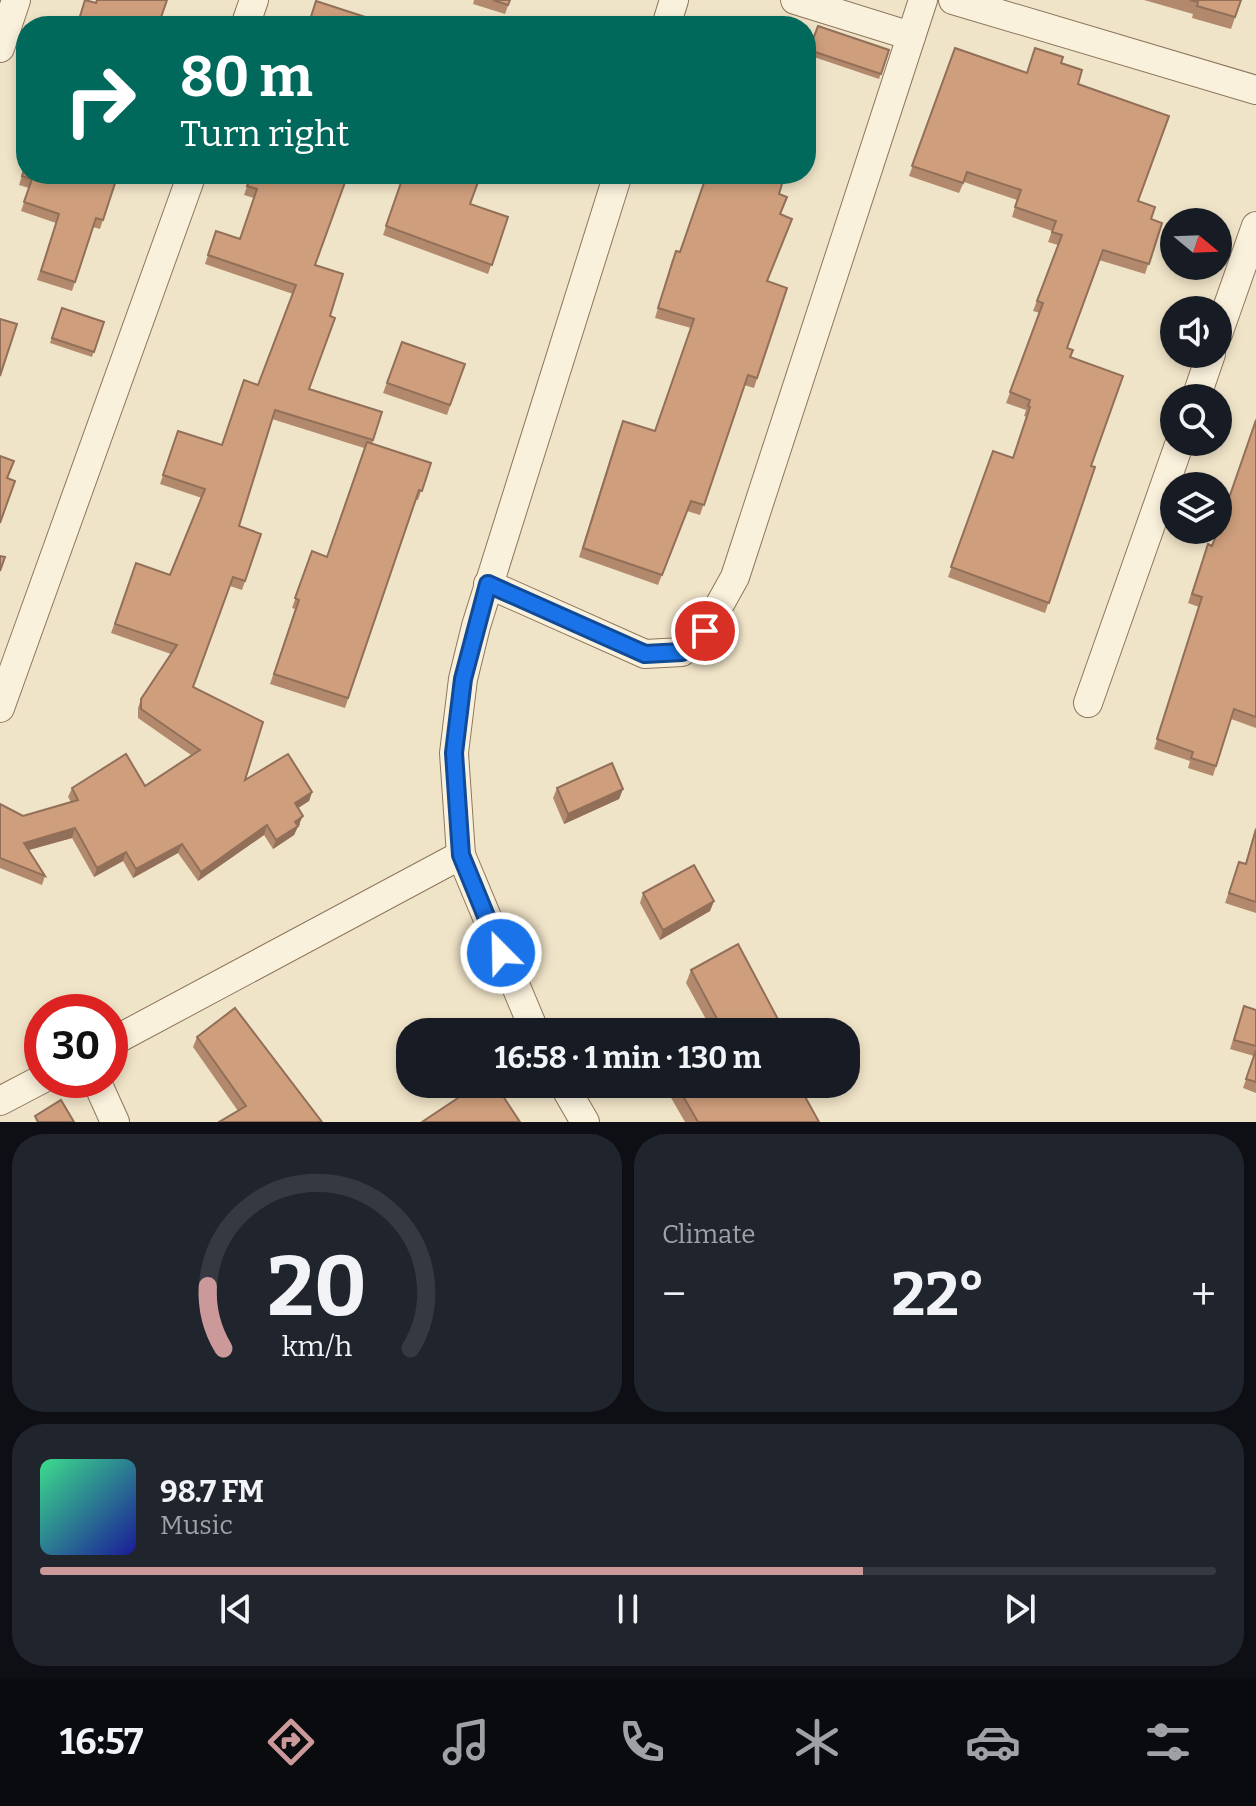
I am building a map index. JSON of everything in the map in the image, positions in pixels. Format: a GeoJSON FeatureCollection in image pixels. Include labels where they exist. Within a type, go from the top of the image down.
{"type":"FeatureCollection","features":[{"type":"Feature","properties":{"kind":"street"},"geometry":{"type":"LineString","coordinates":[[0,48],[16,0]]}},
{"type":"Feature","properties":{"kind":"street"},"geometry":{"type":"LineString","coordinates":[[795,0],[911,36]]}},
{"type":"Feature","properties":{"kind":"street"},"geometry":{"type":"LineString","coordinates":[[488,584],[645,654],[682,652],[705,631],[735,577],[923,0]]}},
{"type":"Feature","properties":{"kind":"street"},"geometry":{"type":"LineString","coordinates":[[953,0],[1256,90]]}},
{"type":"Feature","properties":{"kind":"street"},"geometry":{"type":"LineString","coordinates":[[0,708],[188,184]]}},
{"type":"Feature","properties":{"kind":"street"},"geometry":{"type":"LineString","coordinates":[[529,1018],[461,855],[454,753],[463,679],[488,584],[615,184]]}},
{"type":"Feature","properties":{"kind":"street"},"geometry":{"type":"LineString","coordinates":[[1231,296],[1256,226]]}},
{"type":"Feature","properties":{"kind":"street"},"geometry":{"type":"LineString","coordinates":[[1088,703],[1175,456]]}},
{"type":"Feature","properties":{"kind":"street"},"geometry":{"type":"LineString","coordinates":[[128,1033],[461,855]]}},
{"type":"Feature","properties":{"kind":"street"},"geometry":{"type":"LineString","coordinates":[[0,1101],[24,1088]]}},
{"type":"Feature","properties":{"kind":"street"},"geometry":{"type":"LineString","coordinates":[[104,1098],[115,1122]]}},
{"type":"Feature","properties":{"kind":"street"},"geometry":{"type":"LineString","coordinates":[[571,1098],[585,1122]]}},
{"type":"Feature","properties":{"kind":"building"},"geometry":{"type":"Polygon","coordinates":[[[85,0],[96,3],[97,0],[167,0],[161,16],[80,16],[85,0]]]}},
{"type":"Feature","properties":{"kind":"building"},"geometry":{"type":"Polygon","coordinates":[[[493,0],[510,0],[508,5],[493,0]]]}},
{"type":"Feature","properties":{"kind":"building"},"geometry":{"type":"Polygon","coordinates":[[[1190,0],[1241,0],[1235,17],[1197,6],[1198,2],[1190,0]]]}},
{"type":"Feature","properties":{"kind":"building"},"geometry":{"type":"Polygon","coordinates":[[[316,1],[362,16],[311,16],[316,1]]]}},
{"type":"Feature","properties":{"kind":"building"},"geometry":{"type":"Polygon","coordinates":[[[818,26],[889,50],[881,74],[816,52],[818,26]]]}},
{"type":"Feature","properties":{"kind":"building"},"geometry":{"type":"Polygon","coordinates":[[[955,48],[1027,73],[1035,48],[1063,57],[1061,63],[1082,70],[1078,84],[1169,116],[1138,201],[1155,207],[1151,219],[1160,222],[1149,264],[1103,250],[1067,348],[1073,350],[1070,357],[1123,376],[1091,466],[1095,467],[1049,603],[951,567],[993,451],[1013,458],[1030,400],[1010,392],[1043,303],[1037,301],[1062,235],[1052,232],[1056,221],[1015,207],[1021,190],[967,172],[963,183],[912,166],[955,48]]]}},
{"type":"Feature","properties":{"kind":"building"},"geometry":{"type":"Polygon","coordinates":[[[30,184],[115,184],[103,220],[96,218],[75,282],[41,271],[59,214],[24,202],[30,184]]]}},
{"type":"Feature","properties":{"kind":"building"},"geometry":{"type":"Polygon","coordinates":[[[344,184],[315,265],[343,274],[330,316],[335,318],[309,389],[382,412],[373,440],[275,410],[239,526],[261,534],[245,581],[233,577],[193,687],[263,722],[245,780],[288,754],[312,792],[295,803],[303,816],[295,822],[298,826],[276,840],[267,825],[201,872],[182,844],[136,869],[126,852],[97,868],[75,828],[24,843],[45,876],[0,858],[0,804],[23,816],[78,800],[72,788],[126,754],[145,786],[200,750],[141,709],[141,699],[177,645],[115,624],[136,563],[170,575],[205,489],[163,475],[178,431],[222,445],[244,380],[258,385],[296,285],[208,255],[216,231],[240,239],[257,189],[247,186],[344,184]]]}},
{"type":"Feature","properties":{"kind":"building"},"geometry":{"type":"Polygon","coordinates":[[[401,184],[477,184],[470,204],[508,217],[492,265],[386,226],[401,184]]]}},
{"type":"Feature","properties":{"kind":"building"},"geometry":{"type":"Polygon","coordinates":[[[704,184],[782,184],[779,194],[787,197],[780,214],[792,219],[767,281],[787,288],[757,378],[748,375],[704,505],[691,501],[662,575],[583,548],[623,421],[655,431],[694,319],[658,308],[676,251],[680,252],[704,184]]]}},
{"type":"Feature","properties":{"kind":"building"},"geometry":{"type":"Polygon","coordinates":[[[62,308],[104,322],[94,352],[52,338],[62,308]]]}},
{"type":"Feature","properties":{"kind":"building"},"geometry":{"type":"Polygon","coordinates":[[[0,319],[17,324],[0,376],[0,319]]]}},
{"type":"Feature","properties":{"kind":"building"},"geometry":{"type":"Polygon","coordinates":[[[402,342],[465,364],[450,405],[387,383],[402,342]]]}},
{"type":"Feature","properties":{"kind":"building"},"geometry":{"type":"Polygon","coordinates":[[[1256,420],[1256,717],[1234,709],[1216,766],[1191,758],[1193,752],[1157,739],[1202,597],[1192,594],[1208,544],[1232,544],[1232,489],[1256,420]]]}},
{"type":"Feature","properties":{"kind":"building"},"geometry":{"type":"Polygon","coordinates":[[[367,442],[431,463],[348,698],[274,674],[312,551],[327,557],[367,442]]]}},
{"type":"Feature","properties":{"kind":"building"},"geometry":{"type":"Polygon","coordinates":[[[0,456],[14,461],[7,478],[15,481],[0,523],[0,456]]]}},
{"type":"Feature","properties":{"kind":"building"},"geometry":{"type":"Polygon","coordinates":[[[612,763],[623,789],[568,814],[557,788],[612,763]]]}},
{"type":"Feature","properties":{"kind":"building"},"geometry":{"type":"Polygon","coordinates":[[[1256,829],[1256,902],[1229,893],[1239,862],[1246,864],[1256,829]]]}},
{"type":"Feature","properties":{"kind":"building"},"geometry":{"type":"Polygon","coordinates":[[[694,865],[714,901],[663,930],[643,893],[694,865]]]}},
{"type":"Feature","properties":{"kind":"building"},"geometry":{"type":"Polygon","coordinates":[[[738,944],[777,1018],[717,1018],[691,970],[738,944]]]}},
{"type":"Feature","properties":{"kind":"building"},"geometry":{"type":"Polygon","coordinates":[[[1244,1006],[1256,1010],[1256,1046],[1234,1040],[1244,1006]]]}},
{"type":"Feature","properties":{"kind":"building"},"geometry":{"type":"Polygon","coordinates":[[[235,1008],[322,1122],[219,1122],[246,1106],[197,1037],[235,1008]]]}},
{"type":"Feature","properties":{"kind":"building"},"geometry":{"type":"Polygon","coordinates":[[[1256,1050],[1256,1082],[1246,1079],[1256,1050]]]}},
{"type":"Feature","properties":{"kind":"building"},"geometry":{"type":"Polygon","coordinates":[[[458,1098],[504,1098],[520,1122],[422,1122],[458,1098]]]}},
{"type":"Feature","properties":{"kind":"building"},"geometry":{"type":"Polygon","coordinates":[[[684,1098],[806,1098],[819,1122],[698,1122],[684,1098]]]}},
{"type":"Feature","properties":{"kind":"building"},"geometry":{"type":"Polygon","coordinates":[[[61,1100],[74,1122],[38,1122],[35,1116],[61,1100]]]}},
{"type":"Feature","properties":{"kind":"route"},"geometry":{"type":"LineString","coordinates":[[501,953],[461,855],[454,753],[463,679],[488,584],[645,654],[682,652],[705,631]]}}]}
